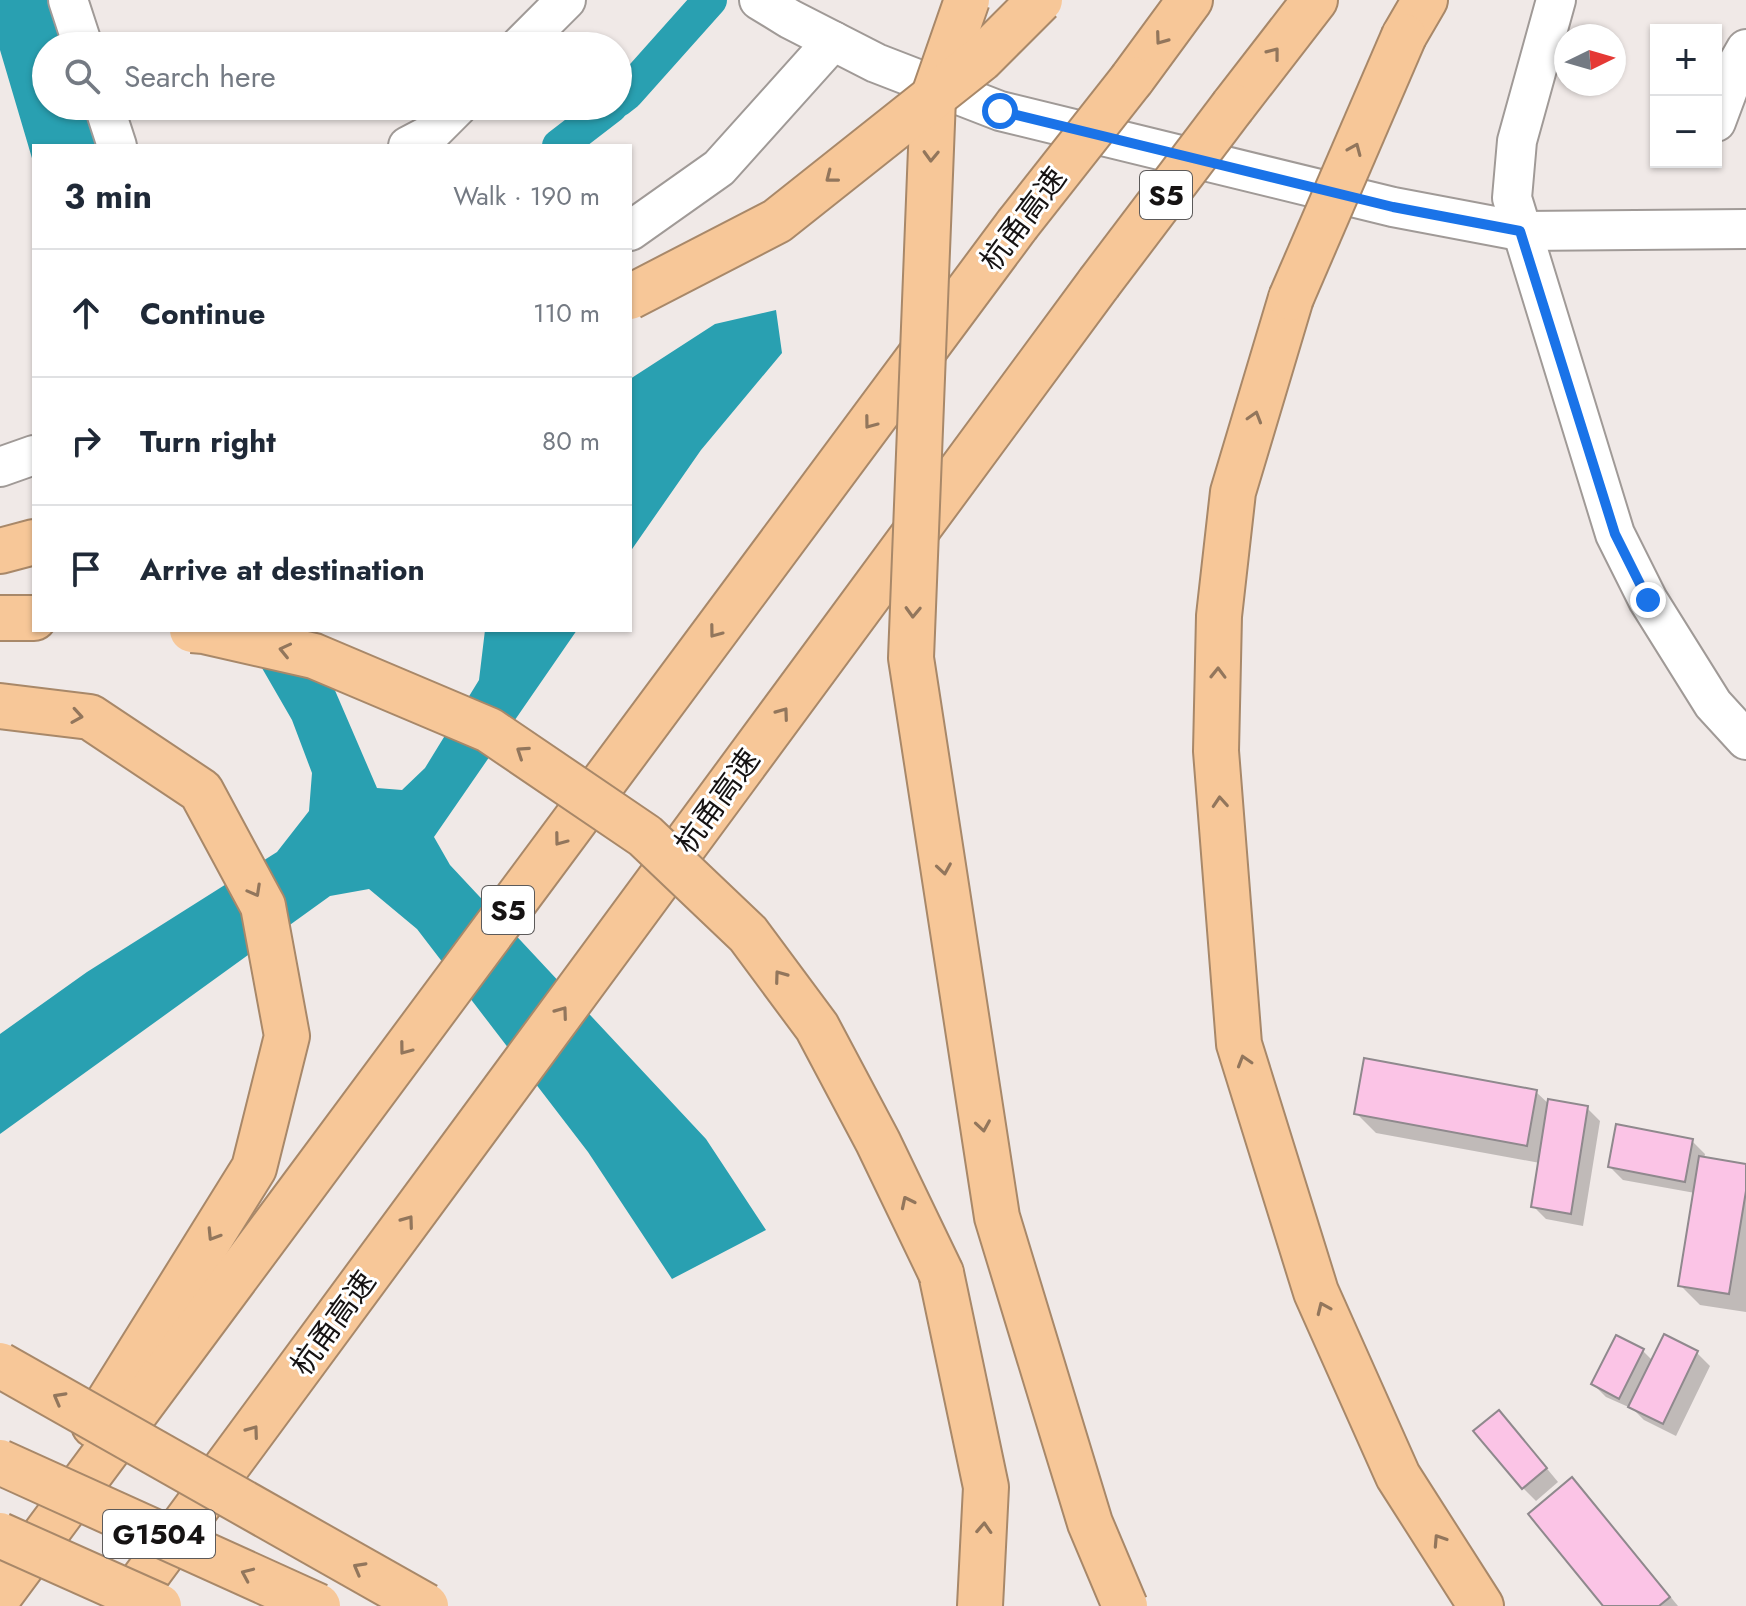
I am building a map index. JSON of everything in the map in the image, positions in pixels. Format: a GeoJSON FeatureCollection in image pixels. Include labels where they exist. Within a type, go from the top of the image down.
{"type":"FeatureCollection","features":[{"type":"Feature","properties":{"kind":"highway"},"geometry":{"type":"LineString","coordinates":[[967,0],[933,98],[911,658],[997,1217],[1090,1523],[1125,1606]]}},
{"type":"Feature","properties":{"kind":"highway"},"geometry":{"type":"LineString","coordinates":[[632,296],[777,221],[981,59],[1040,0]]}},
{"type":"Feature","properties":{"kind":"highway","name":"杭甬高速"},"geometry":{"type":"LineString","coordinates":[[0,1595],[1017,225],[1190,0]]}},
{"type":"Feature","properties":{"kind":"highway","name":"杭甬高速"},"geometry":{"type":"LineString","coordinates":[[124,1606],[1099,283],[1315,0]]}},
{"type":"Feature","properties":{"kind":"highway"},"geometry":{"type":"LineString","coordinates":[[1414,18],[1291,298],[1233,492],[1219,616],[1216,751],[1237,1029],[1243,1059],[1316,1292],[1398,1476],[1481,1606]]}},
{"type":"Feature","properties":{"kind":"highway"},"geometry":{"type":"LineString","coordinates":[[0,551],[32,543]]}},
{"type":"Feature","properties":{"kind":"highway"},"geometry":{"type":"LineString","coordinates":[[0,618],[32,618]]}},
{"type":"Feature","properties":{"kind":"highway"},"geometry":{"type":"LineString","coordinates":[[208,632],[314,656],[489,730],[645,836],[748,934],[817,1027],[878,1142],[941,1273],[986,1487],[980,1606]]}},
{"type":"Feature","properties":{"kind":"highway"},"geometry":{"type":"LineString","coordinates":[[0,706],[90,717],[201,791],[263,906],[287,1036],[254,1168],[0,1576]]}},
{"type":"Feature","properties":{"kind":"highway"},"geometry":{"type":"LineString","coordinates":[[0,1365],[426,1606]]}},
{"type":"Feature","properties":{"kind":"highway","name":"G1504"},"geometry":{"type":"LineString","coordinates":[[0,1462],[318,1606]]}},
{"type":"Feature","properties":{"kind":"highway","name":"G1504"},"geometry":{"type":"LineString","coordinates":[[0,1535],[159,1606]]}},
{"type":"Feature","properties":{"kind":"street"},"geometry":{"type":"LineString","coordinates":[[68,0],[78,32]]}},
{"type":"Feature","properties":{"kind":"street"},"geometry":{"type":"LineString","coordinates":[[534,32],[566,0]]}},
{"type":"Feature","properties":{"kind":"street"},"geometry":{"type":"LineString","coordinates":[[1556,0],[1517,141],[1516,215],[1615,534],[1648,600],[1713,704],[1746,740]]}},
{"type":"Feature","properties":{"kind":"street"},"geometry":{"type":"LineString","coordinates":[[774,10],[876,63],[1000,111],[1393,207],[1746,229]]}},
{"type":"Feature","properties":{"kind":"street"},"geometry":{"type":"LineString","coordinates":[[632,230],[719,168],[833,41]]}},
{"type":"Feature","properties":{"kind":"street"},"geometry":{"type":"LineString","coordinates":[[1722,106],[1746,49]]}},
{"type":"Feature","properties":{"kind":"street"},"geometry":{"type":"LineString","coordinates":[[109,120],[116,144]]}},
{"type":"Feature","properties":{"kind":"street"},"geometry":{"type":"LineString","coordinates":[[412,144],[429,135],[444,120]]}},
{"type":"Feature","properties":{"kind":"street"},"geometry":{"type":"LineString","coordinates":[[0,467],[32,456]]}},
{"type":"Feature","properties":{"kind":"water"},"geometry":{"type":"Polygon","coordinates":[[[0,0],[57,0],[69,32],[32,32],[32,120],[102,120],[111,144],[32,144],[32,158],[0,50],[0,0]]]}},
{"type":"Feature","properties":{"kind":"water"},"geometry":{"type":"Polygon","coordinates":[[[776,310],[782,353],[701,450],[632,549],[632,378],[715,324],[776,310]]]}},
{"type":"Feature","properties":{"kind":"water"},"geometry":{"type":"Polygon","coordinates":[[[241,632],[310,632],[377,788],[402,790],[425,768],[479,680],[485,632],[576,632],[434,837],[450,865],[706,1139],[766,1230],[672,1279],[588,1152],[417,929],[369,889],[330,896],[0,1134],[0,1034],[87,972],[277,852],[309,811],[312,773],[292,720],[241,632]]]}},
{"type":"Feature","properties":{"kind":"building"},"geometry":{"type":"Polygon","coordinates":[[[1364,1058],[1537,1090],[1527,1146],[1354,1114],[1364,1058]]]}},
{"type":"Feature","properties":{"kind":"building"},"geometry":{"type":"Polygon","coordinates":[[[1548,1099],[1588,1106],[1571,1214],[1531,1207],[1548,1099]]]}},
{"type":"Feature","properties":{"kind":"building"},"geometry":{"type":"Polygon","coordinates":[[[1616,1124],[1693,1139],[1685,1182],[1608,1167],[1616,1124]]]}},
{"type":"Feature","properties":{"kind":"building"},"geometry":{"type":"Polygon","coordinates":[[[1699,1156],[1746,1164],[1746,1191],[1729,1294],[1678,1286],[1699,1156]]]}},
{"type":"Feature","properties":{"kind":"building"},"geometry":{"type":"Polygon","coordinates":[[[1664,1334],[1698,1351],[1663,1424],[1628,1407],[1664,1334]]]}},
{"type":"Feature","properties":{"kind":"building"},"geometry":{"type":"Polygon","coordinates":[[[1616,1335],[1644,1349],[1619,1399],[1591,1384],[1616,1335]]]}},
{"type":"Feature","properties":{"kind":"building"},"geometry":{"type":"Polygon","coordinates":[[[1499,1410],[1547,1468],[1522,1489],[1473,1431],[1499,1410]]]}},
{"type":"Feature","properties":{"kind":"building"},"geometry":{"type":"Polygon","coordinates":[[[1572,1477],[1670,1597],[1659,1606],[1603,1606],[1528,1514],[1572,1477]]]}},
{"type":"Feature","properties":{"kind":"waterway"},"geometry":{"type":"LineString","coordinates":[[632,87],[710,0]]}},
{"type":"Feature","properties":{"kind":"waterway"},"geometry":{"type":"LineString","coordinates":[[562,144],[593,120]]}},
{"type":"Feature","properties":{"kind":"route"},"geometry":{"type":"LineString","coordinates":[[1000,111],[1393,207],[1520,231],[1615,534],[1648,600]]}}]}
